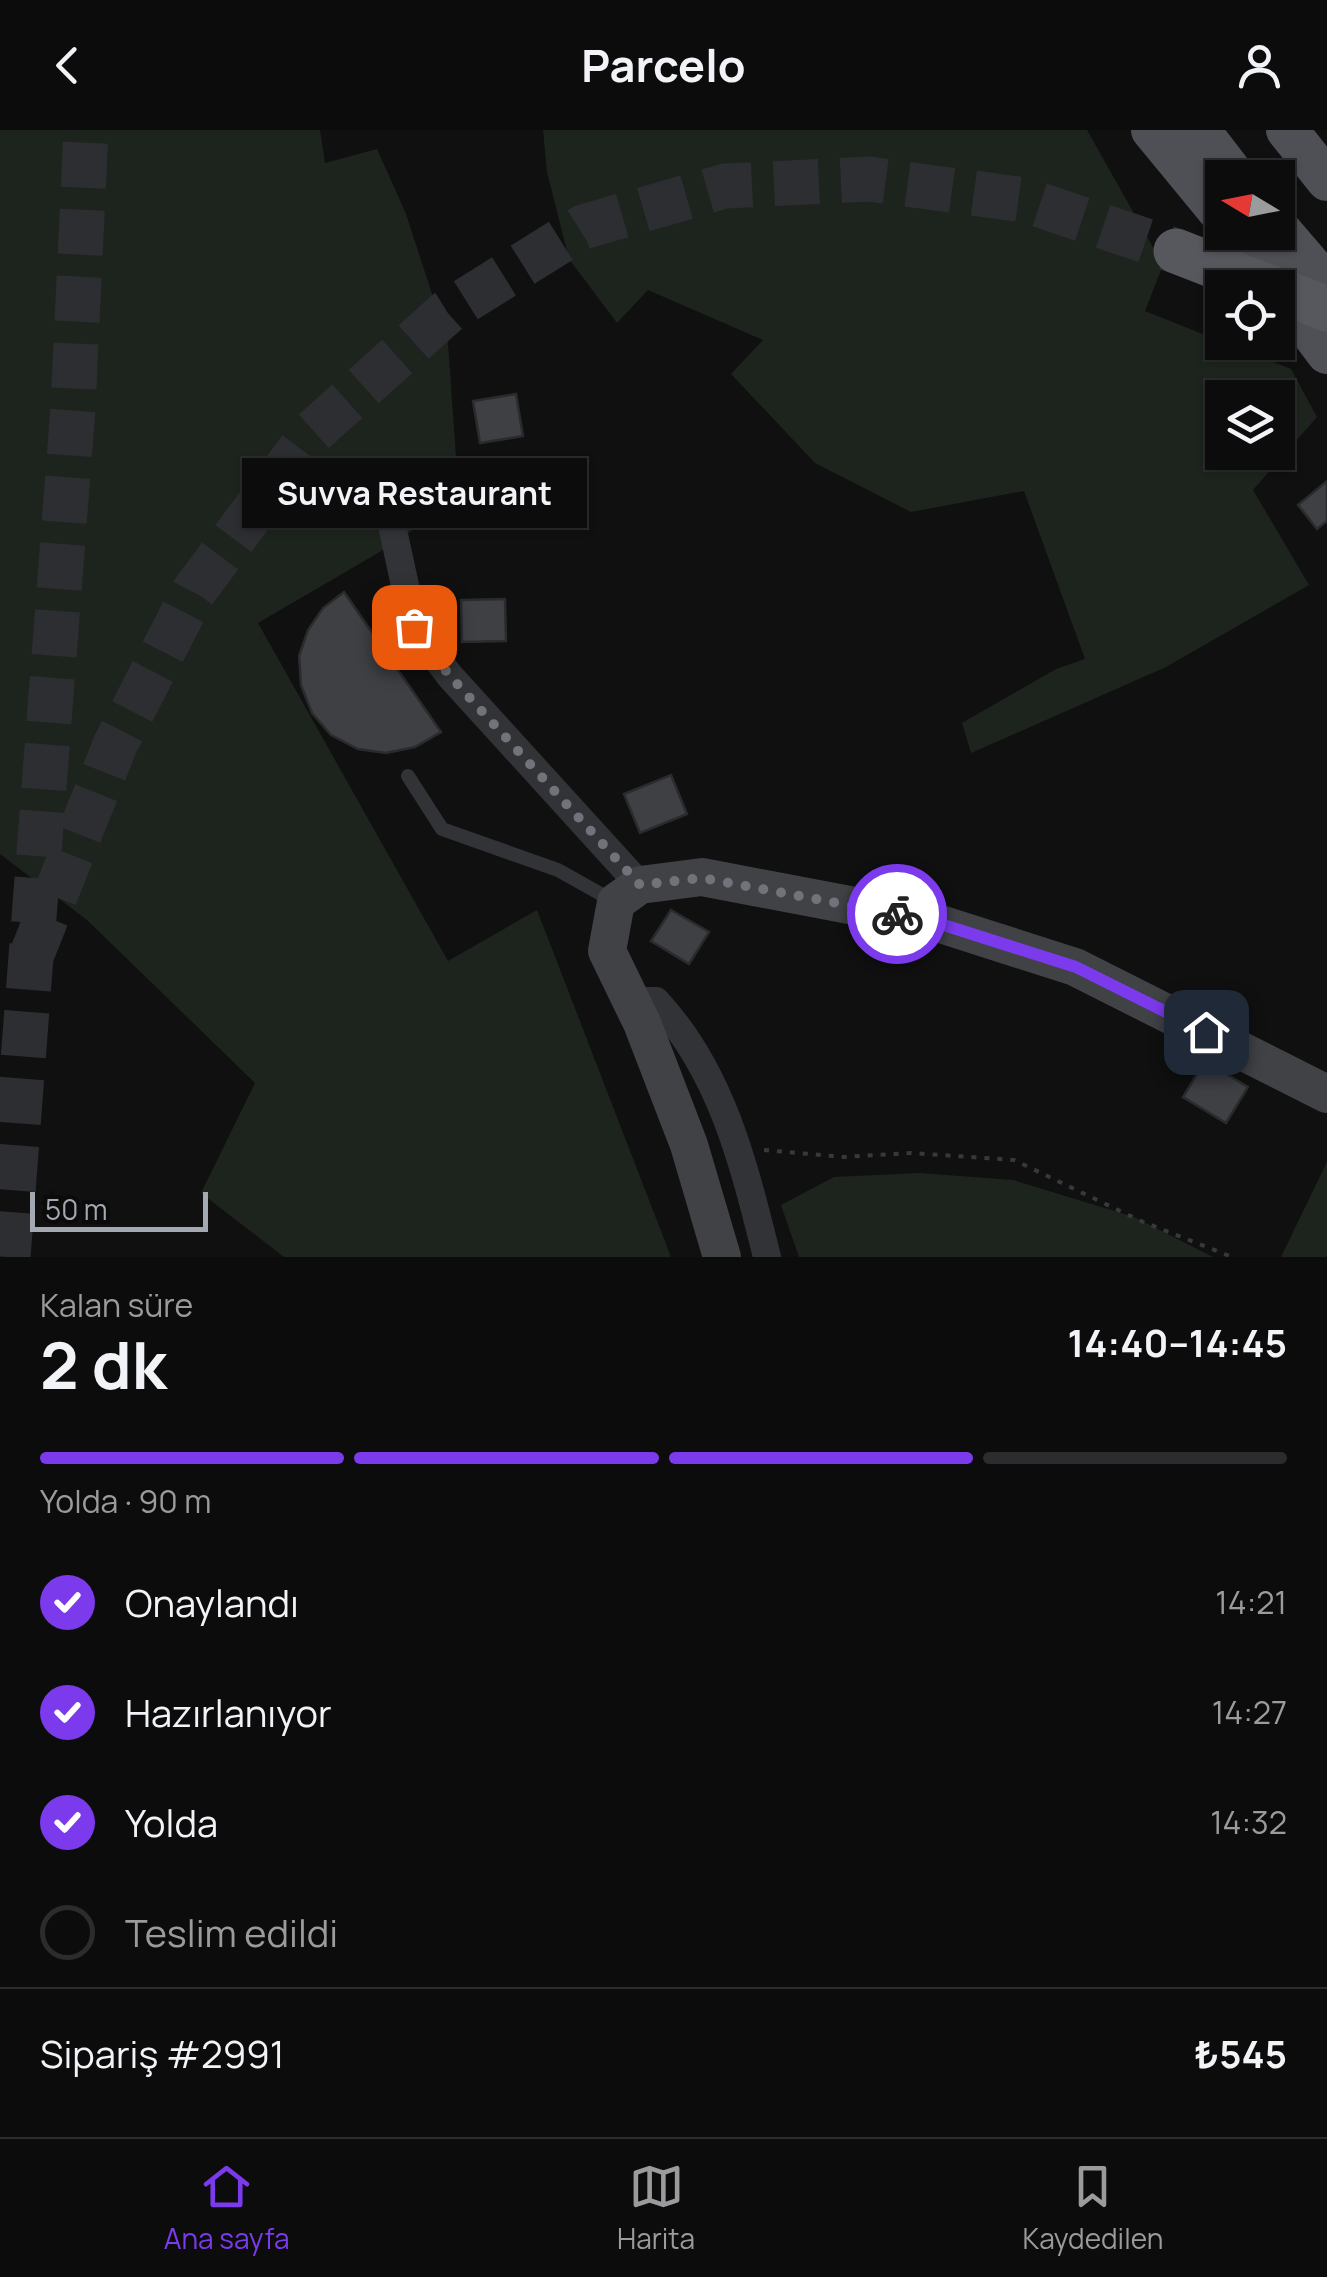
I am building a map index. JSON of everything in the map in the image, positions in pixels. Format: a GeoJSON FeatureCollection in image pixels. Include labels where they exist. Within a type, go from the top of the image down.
{"type":"FeatureCollection","features":[{"type":"Feature","properties":{"kind":"highway"},"geometry":{"type":"LineString","coordinates":[[1176,251],[1224,270]]}},
{"type":"Feature","properties":{"kind":"highway"},"geometry":{"type":"LineString","coordinates":[[1295,297],[1327,309]]}},
{"type":"Feature","properties":{"kind":"main road"},"geometry":{"type":"LineString","coordinates":[[1152,130],[1205,195]]}},
{"type":"Feature","properties":{"kind":"main road"},"geometry":{"type":"LineString","coordinates":[[1200,130],[1222,160]]}},
{"type":"Feature","properties":{"kind":"main road"},"geometry":{"type":"LineString","coordinates":[[1288,130],[1327,180]]}},
{"type":"Feature","properties":{"kind":"main road"},"geometry":{"type":"LineString","coordinates":[[1295,248],[1327,285]]}},
{"type":"Feature","properties":{"kind":"main road"},"geometry":{"type":"LineString","coordinates":[[1250,250],[1327,353]]}},
{"type":"Feature","properties":{"kind":"main road"},"geometry":{"type":"LineString","coordinates":[[722,1257],[689,1145],[607,950],[628,894],[702,878],[928,920],[1076,967],[1327,1094]]}},
{"type":"Feature","properties":{"kind":"street"},"geometry":{"type":"LineString","coordinates":[[393,530],[414,627],[628,894]]}},
{"type":"Feature","properties":{"kind":"street"},"geometry":{"type":"LineString","coordinates":[[631,1001],[656,1001],[674,1020],[713,1082],[738,1146],[766,1257]]}},
{"type":"Feature","properties":{"kind":"lane"},"geometry":{"type":"LineString","coordinates":[[408,776],[442,830],[628,894]]}},
{"type":"Feature","properties":{"kind":"path"},"geometry":{"type":"LineString","coordinates":[[738,1146],[844,1157],[911,1153],[1014,1160],[1141,1221],[1232,1257]]}},
{"type":"Feature","properties":{"kind":"shaded area"},"geometry":{"type":"Polygon","coordinates":[[[0,130],[320,130],[325,163],[377,149],[406,214],[448,343],[459,500],[258,623],[448,961],[537,910],[671,1257],[284,1257],[201,1193],[255,1083],[87,920],[0,854],[0,130]]]}},
{"type":"Feature","properties":{"kind":"shaded area"},"geometry":{"type":"Polygon","coordinates":[[[543,130],[1087,130],[1163,265],[1145,311],[1205,335],[1205,360],[1268,360],[1291,369],[1317,417],[1295,442],[1295,380],[1205,380],[1205,470],[1271,470],[1253,490],[1309,585],[1166,667],[971,753],[962,723],[1056,669],[1085,659],[1024,491],[911,512],[815,463],[731,374],[763,340],[648,290],[617,323],[569,259],[547,172],[543,130]]]}},
{"type":"Feature","properties":{"kind":"shaded area"},"geometry":{"type":"Polygon","coordinates":[[[1327,1162],[1327,1257],[1281,1257],[1327,1162]]]}},
{"type":"Feature","properties":{"kind":"shaded area"},"geometry":{"type":"Polygon","coordinates":[[[919,1173],[1013,1180],[1134,1217],[1213,1257],[799,1257],[781,1205],[834,1177],[919,1173]]]}},
{"type":"Feature","properties":{"kind":"building"},"geometry":{"type":"Polygon","coordinates":[[[516,394],[523,436],[480,443],[473,401],[516,394]]]}},
{"type":"Feature","properties":{"kind":"building"},"geometry":{"type":"Polygon","coordinates":[[[1327,481],[1327,521],[1317,529],[1298,505],[1327,481]]]}},
{"type":"Feature","properties":{"kind":"building"},"geometry":{"type":"Polygon","coordinates":[[[344,592],[441,732],[415,747],[386,753],[358,749],[331,735],[312,713],[301,685],[299,656],[308,630],[323,608],[344,592]]]}},
{"type":"Feature","properties":{"kind":"building"},"geometry":{"type":"Polygon","coordinates":[[[505,599],[506,641],[462,642],[461,600],[505,599]]]}},
{"type":"Feature","properties":{"kind":"building"},"geometry":{"type":"Polygon","coordinates":[[[671,775],[687,814],[640,833],[624,794],[671,775]]]}},
{"type":"Feature","properties":{"kind":"building"},"geometry":{"type":"Polygon","coordinates":[[[671,910],[709,932],[689,964],[651,941],[671,910]]]}},
{"type":"Feature","properties":{"kind":"building"},"geometry":{"type":"Polygon","coordinates":[[[1205,1061],[1248,1087],[1226,1123],[1183,1097],[1205,1061]]]}},
{"type":"Feature","properties":{"kind":"tunnel"},"geometry":{"type":"LineString","coordinates":[[8,1257],[73,408],[86,130]]}},
{"type":"Feature","properties":{"kind":"tunnel"},"geometry":{"type":"LineString","coordinates":[[30,959],[115,745],[194,591],[313,432],[447,312],[583,227],[725,186],[869,179],[1025,200],[1176,251]]}},
{"type":"Feature","properties":{"kind":"way so far"},"geometry":{"type":"LineString","coordinates":[[414,627],[449,675],[640,885],[702,878],[897,914]]}},
{"type":"Feature","properties":{"kind":"place","name":"Suvva Restaurant"},"geometry":{"type":"Point","coordinates":[414,627]}},
{"type":"Feature","properties":{"kind":"route"},"geometry":{"type":"LineString","coordinates":[[897,914],[928,920],[1076,967],[1206,1032]]}}]}
